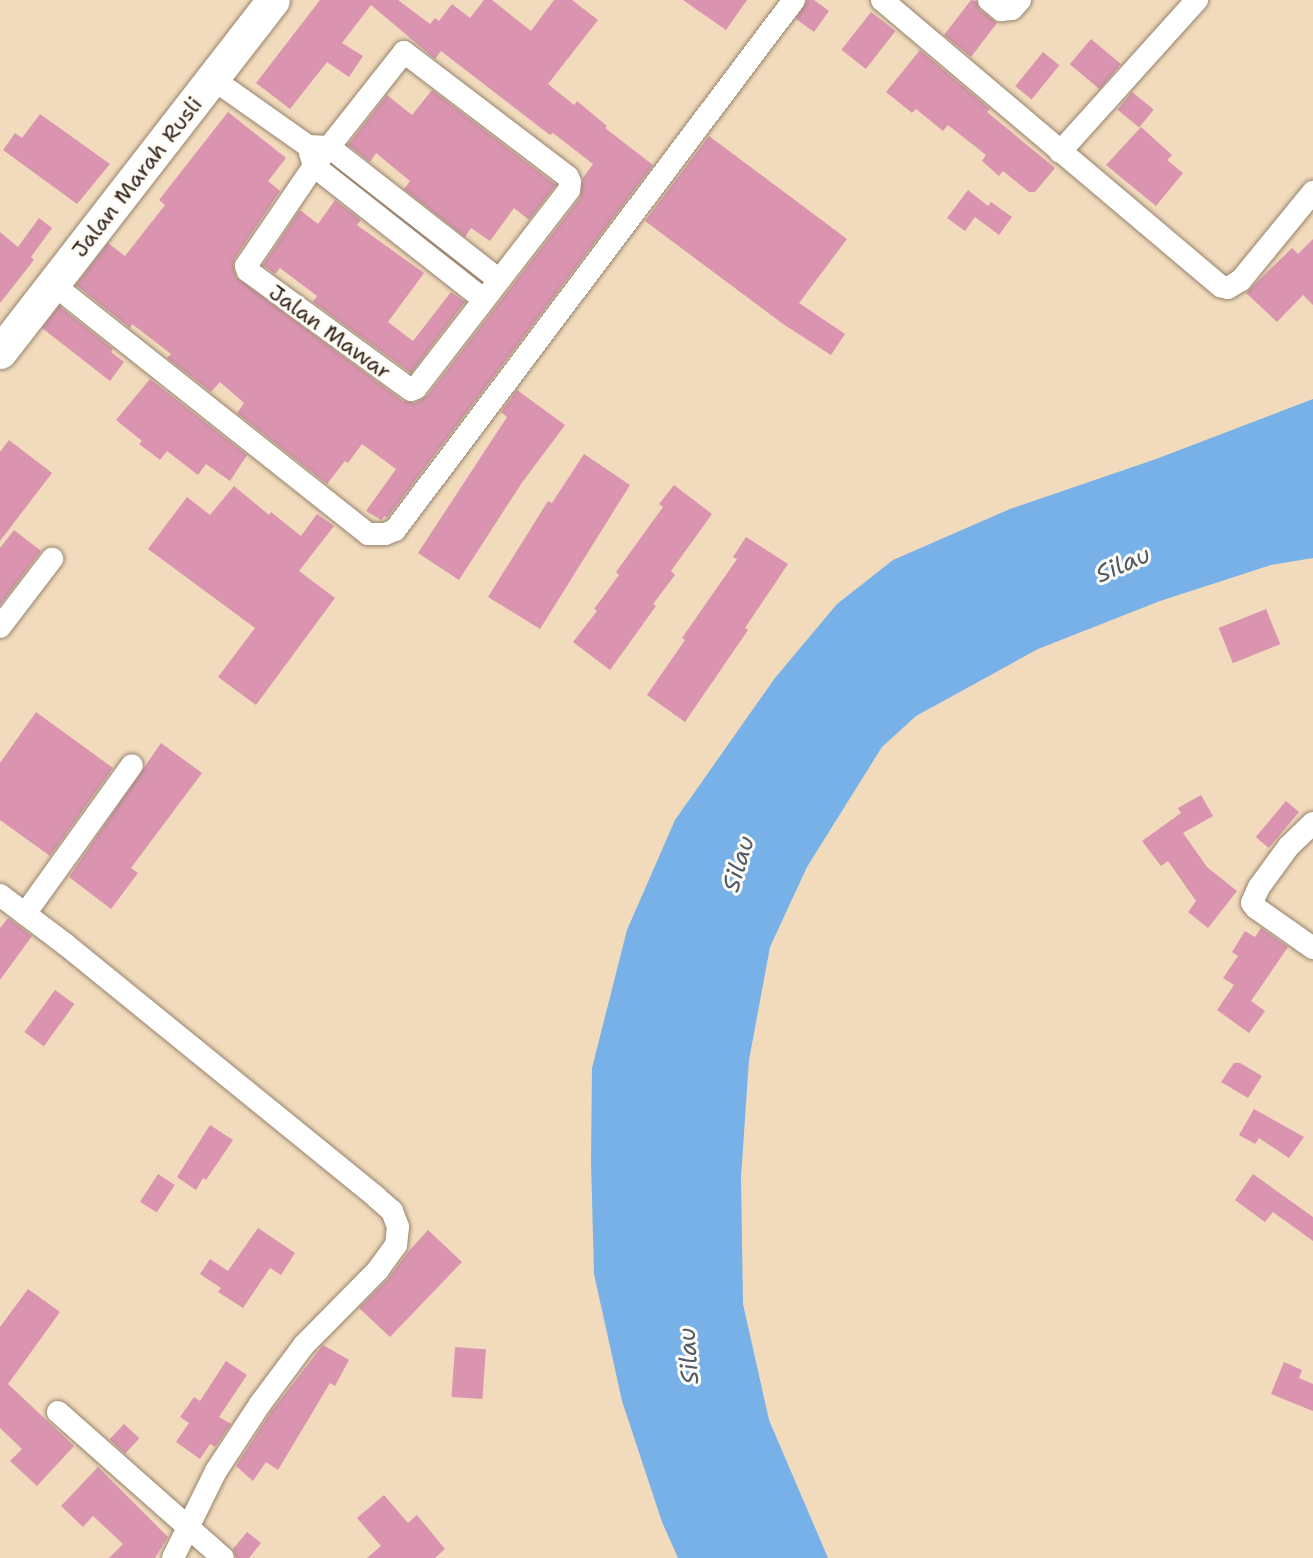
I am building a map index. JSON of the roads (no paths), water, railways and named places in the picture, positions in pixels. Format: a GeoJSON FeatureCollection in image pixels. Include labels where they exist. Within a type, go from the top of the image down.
{"type":"FeatureCollection","features":[{"type":"Feature","properties":{"kind":"main road","name":"Jalan Marah Rusli"},"geometry":{"type":"LineString","coordinates":[[0,352],[273,0]]}},
{"type":"Feature","properties":{"kind":"street"},"geometry":{"type":"LineString","coordinates":[[54,285],[368,534],[385,534],[395,530],[794,0]]}},
{"type":"Feature","properties":{"kind":"street"},"geometry":{"type":"LineString","coordinates":[[882,0],[1221,286],[1228,288],[1241,280],[1313,192]]}},
{"type":"Feature","properties":{"kind":"street"},"geometry":{"type":"LineString","coordinates":[[989,0],[1000,10],[1012,9],[1020,0]]}},
{"type":"Feature","properties":{"kind":"street"},"geometry":{"type":"LineString","coordinates":[[1060,152],[1197,0]]}},
{"type":"Feature","properties":{"kind":"street"},"geometry":{"type":"LineString","coordinates":[[404,52],[568,177],[569,190],[483,299],[317,153],[404,52]]}},
{"type":"Feature","properties":{"kind":"street"},"geometry":{"type":"LineString","coordinates":[[213,79],[498,279]]}},
{"type":"Feature","properties":{"kind":"street","name":"Jalan Mawar"},"geometry":{"type":"LineString","coordinates":[[317,153],[246,263],[248,272],[413,390],[483,299]]}},
{"type":"Feature","properties":{"kind":"street"},"geometry":{"type":"LineString","coordinates":[[0,627],[52,559]]}},
{"type":"Feature","properties":{"kind":"street"},"geometry":{"type":"LineString","coordinates":[[132,765],[9,908],[65,944],[377,1198],[392,1211],[398,1227],[396,1245],[378,1270],[304,1345],[260,1404],[216,1471],[200,1500],[189,1529],[172,1558]]}},
{"type":"Feature","properties":{"kind":"street"},"geometry":{"type":"LineString","coordinates":[[1313,823],[1289,846],[1259,886],[1252,903],[1313,948]]}},
{"type":"Feature","properties":{"kind":"street"},"geometry":{"type":"LineString","coordinates":[[58,1412],[223,1558]]}},
{"type":"Feature","properties":{"kind":"water","name":"Silau"},"geometry":{"type":"Polygon","coordinates":[[[1313,399],[1313,558],[1271,565],[1160,601],[1038,649],[916,716],[882,747],[807,867],[770,947],[749,1060],[741,1177],[743,1304],[769,1420],[828,1558],[678,1558],[662,1522],[622,1401],[594,1274],[591,1161],[592,1068],[627,930],[675,820],[775,678],[837,604],[893,560],[1010,509],[1156,459],[1313,399]]]}}]}
